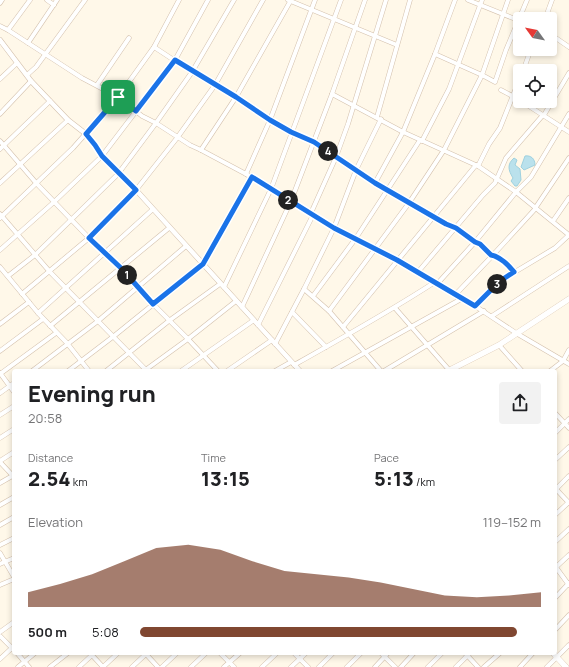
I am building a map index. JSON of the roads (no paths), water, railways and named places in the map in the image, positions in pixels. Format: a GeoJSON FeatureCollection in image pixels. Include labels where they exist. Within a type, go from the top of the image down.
{"type":"FeatureCollection","features":[{"type":"Feature","properties":{"kind":"main road"},"geometry":{"type":"LineString","coordinates":[[453,369],[499,345],[569,300]]}},
{"type":"Feature","properties":{"kind":"main road"},"geometry":{"type":"LineString","coordinates":[[555,655],[566,667]]}},
{"type":"Feature","properties":{"kind":"street"},"geometry":{"type":"LineString","coordinates":[[8,30],[30,0]]}},
{"type":"Feature","properties":{"kind":"street"},"geometry":{"type":"LineString","coordinates":[[46,0],[54,5]]}},
{"type":"Feature","properties":{"kind":"street"},"geometry":{"type":"LineString","coordinates":[[28,43],[57,0]]}},
{"type":"Feature","properties":{"kind":"street"},"geometry":{"type":"LineString","coordinates":[[27,75],[46,55],[85,0]]}},
{"type":"Feature","properties":{"kind":"street"},"geometry":{"type":"LineString","coordinates":[[143,369],[114,336],[49,271],[1,216],[36,184],[86,134],[118,97],[154,46],[179,0]]}},
{"type":"Feature","properties":{"kind":"street"},"geometry":{"type":"LineString","coordinates":[[0,250],[54,202],[102,156],[175,60],[208,0]]}},
{"type":"Feature","properties":{"kind":"street"},"geometry":{"type":"LineString","coordinates":[[8,276],[35,255],[118,174],[192,72],[234,0]]}},
{"type":"Feature","properties":{"kind":"street"},"geometry":{"type":"LineString","coordinates":[[22,294],[89,238],[136,190],[177,138],[215,85],[264,0]]}},
{"type":"Feature","properties":{"kind":"street"},"geometry":{"type":"LineString","coordinates":[[201,150],[236,97],[290,0],[397,45]]}},
{"type":"Feature","properties":{"kind":"street"},"geometry":{"type":"LineString","coordinates":[[246,174],[270,120],[315,0]]}},
{"type":"Feature","properties":{"kind":"street"},"geometry":{"type":"LineString","coordinates":[[109,369],[170,320],[222,285],[271,188],[341,0]]}},
{"type":"Feature","properties":{"kind":"street"},"geometry":{"type":"LineString","coordinates":[[242,307],[291,202],[356,28],[364,0]]}},
{"type":"Feature","properties":{"kind":"street"},"geometry":{"type":"LineString","coordinates":[[258,325],[312,214],[336,157],[354,106],[386,0]]}},
{"type":"Feature","properties":{"kind":"street"},"geometry":{"type":"LineString","coordinates":[[230,369],[273,342],[292,312],[334,228],[356,170],[379,118],[410,0]]}},
{"type":"Feature","properties":{"kind":"street"},"geometry":{"type":"LineString","coordinates":[[375,183],[403,132],[455,0]]}},
{"type":"Feature","properties":{"kind":"street"},"geometry":{"type":"LineString","coordinates":[[468,0],[513,18]]}},
{"type":"Feature","properties":{"kind":"street"},"geometry":{"type":"LineString","coordinates":[[313,296],[356,238],[421,140],[449,90],[482,0]]}},
{"type":"Feature","properties":{"kind":"street"},"geometry":{"type":"LineString","coordinates":[[329,311],[409,203],[444,150],[482,75],[508,0]]}},
{"type":"Feature","properties":{"kind":"street"},"geometry":{"type":"LineString","coordinates":[[522,12],[527,0]]}},
{"type":"Feature","properties":{"kind":"street"},"geometry":{"type":"LineString","coordinates":[[548,11],[552,0]]}},
{"type":"Feature","properties":{"kind":"street"},"geometry":{"type":"LineString","coordinates":[[0,26],[82,78],[118,97],[136,111],[190,146],[201,150],[252,177],[334,228],[356,238],[436,282],[492,316],[516,333],[569,364]]}},
{"type":"Feature","properties":{"kind":"street"},"geometry":{"type":"LineString","coordinates":[[435,54],[495,82],[513,34]]}},
{"type":"Feature","properties":{"kind":"street"},"geometry":{"type":"LineString","coordinates":[[97,85],[129,38]]}},
{"type":"Feature","properties":{"kind":"street"},"geometry":{"type":"LineString","coordinates":[[557,39],[569,47]]}},
{"type":"Feature","properties":{"kind":"street"},"geometry":{"type":"LineString","coordinates":[[0,40],[31,81],[68,120],[86,134],[102,156],[118,174],[136,190],[152,210],[298,369]]}},
{"type":"Feature","properties":{"kind":"street"},"geometry":{"type":"LineString","coordinates":[[154,46],[192,72],[236,97],[270,120],[291,132],[314,142],[375,183],[456,228],[480,244],[491,255],[494,255],[505,262],[514,272]]}},
{"type":"Feature","properties":{"kind":"street"},"geometry":{"type":"LineString","coordinates":[[0,79],[17,63]]}},
{"type":"Feature","properties":{"kind":"street"},"geometry":{"type":"LineString","coordinates":[[418,272],[483,195],[495,183],[506,158],[543,115],[569,73]]}},
{"type":"Feature","properties":{"kind":"street"},"geometry":{"type":"LineString","coordinates":[[0,114],[31,81]]}},
{"type":"Feature","properties":{"kind":"street"},"geometry":{"type":"LineString","coordinates":[[343,327],[433,216],[477,165],[500,128],[513,96],[501,90]]}},
{"type":"Feature","properties":{"kind":"street"},"geometry":{"type":"LineString","coordinates":[[332,94],[403,132],[477,165],[536,207],[569,235],[555,248],[500,281],[475,306]]}},
{"type":"Feature","properties":{"kind":"street"},"geometry":{"type":"LineString","coordinates":[[0,149],[50,101]]}},
{"type":"Feature","properties":{"kind":"street"},"geometry":{"type":"LineString","coordinates":[[532,108],[569,132]]}},
{"type":"Feature","properties":{"kind":"street"},"geometry":{"type":"LineString","coordinates":[[280,369],[349,335],[436,282],[475,242],[516,192],[521,189],[531,177],[569,114]]}},
{"type":"Feature","properties":{"kind":"street"},"geometry":{"type":"LineString","coordinates":[[0,183],[68,120]]}},
{"type":"Feature","properties":{"kind":"street"},"geometry":{"type":"LineString","coordinates":[[0,141],[36,184],[122,269],[137,288],[170,320],[216,369]]}},
{"type":"Feature","properties":{"kind":"street"},"geometry":{"type":"LineString","coordinates":[[456,294],[494,255],[536,207],[569,158]]}},
{"type":"Feature","properties":{"kind":"street"},"geometry":{"type":"LineString","coordinates":[[71,369],[82,362],[203,264],[252,177]]}},
{"type":"Feature","properties":{"kind":"street"},"geometry":{"type":"LineString","coordinates":[[553,221],[569,198]]}},
{"type":"Feature","properties":{"kind":"street"},"geometry":{"type":"LineString","coordinates":[[38,313],[152,210]]}},
{"type":"Feature","properties":{"kind":"street"},"geometry":{"type":"LineString","coordinates":[[50,326],[122,269],[169,228]]}},
{"type":"Feature","properties":{"kind":"street"},"geometry":{"type":"LineString","coordinates":[[34,369],[66,343],[98,321],[186,246]]}},
{"type":"Feature","properties":{"kind":"street"},"geometry":{"type":"LineString","coordinates":[[492,316],[569,266]]}},
{"type":"Feature","properties":{"kind":"street"},"geometry":{"type":"LineString","coordinates":[[0,267],[87,369]]}},
{"type":"Feature","properties":{"kind":"street"},"geometry":{"type":"LineString","coordinates":[[304,289],[329,311],[381,369]]}},
{"type":"Feature","properties":{"kind":"street"},"geometry":{"type":"LineString","coordinates":[[336,369],[463,298]]}},
{"type":"Feature","properties":{"kind":"street"},"geometry":{"type":"LineString","coordinates":[[148,369],[236,301]]}},
{"type":"Feature","properties":{"kind":"street"},"geometry":{"type":"LineString","coordinates":[[0,324],[29,302]]}},
{"type":"Feature","properties":{"kind":"street"},"geometry":{"type":"LineString","coordinates":[[395,308],[447,369]]}},
{"type":"Feature","properties":{"kind":"street"},"geometry":{"type":"LineString","coordinates":[[387,369],[428,346],[484,311]]}},
{"type":"Feature","properties":{"kind":"street"},"geometry":{"type":"LineString","coordinates":[[292,312],[326,347]]}},
{"type":"Feature","properties":{"kind":"street"},"geometry":{"type":"LineString","coordinates":[[0,351],[43,319]]}},
{"type":"Feature","properties":{"kind":"street"},"geometry":{"type":"LineString","coordinates":[[184,369],[254,320]]}},
{"type":"Feature","properties":{"kind":"street"},"geometry":{"type":"LineString","coordinates":[[12,390],[0,374],[56,333]]}},
{"type":"Feature","properties":{"kind":"street"},"geometry":{"type":"LineString","coordinates":[[499,345],[519,369]]}},
{"type":"Feature","properties":{"kind":"street"},"geometry":{"type":"LineString","coordinates":[[553,369],[563,361],[569,350]]}},
{"type":"Feature","properties":{"kind":"street"},"geometry":{"type":"LineString","coordinates":[[0,393],[12,384]]}},
{"type":"Feature","properties":{"kind":"street"},"geometry":{"type":"LineString","coordinates":[[0,415],[12,407]]}},
{"type":"Feature","properties":{"kind":"street"},"geometry":{"type":"LineString","coordinates":[[557,415],[569,428]]}},
{"type":"Feature","properties":{"kind":"street"},"geometry":{"type":"LineString","coordinates":[[557,431],[569,420]]}},
{"type":"Feature","properties":{"kind":"street"},"geometry":{"type":"LineString","coordinates":[[0,438],[12,430]]}},
{"type":"Feature","properties":{"kind":"street"},"geometry":{"type":"LineString","coordinates":[[557,458],[569,447]]}},
{"type":"Feature","properties":{"kind":"street"},"geometry":{"type":"LineString","coordinates":[[12,453],[0,461],[12,474]]}},
{"type":"Feature","properties":{"kind":"street"},"geometry":{"type":"LineString","coordinates":[[557,487],[569,476]]}},
{"type":"Feature","properties":{"kind":"street"},"geometry":{"type":"LineString","coordinates":[[0,483],[12,477]]}},
{"type":"Feature","properties":{"kind":"street"},"geometry":{"type":"LineString","coordinates":[[557,491],[569,503],[557,513]]}},
{"type":"Feature","properties":{"kind":"street"},"geometry":{"type":"LineString","coordinates":[[0,505],[12,498]]}},
{"type":"Feature","properties":{"kind":"street"},"geometry":{"type":"LineString","coordinates":[[0,525],[12,518]]}},
{"type":"Feature","properties":{"kind":"street"},"geometry":{"type":"LineString","coordinates":[[557,540],[569,529]]}},
{"type":"Feature","properties":{"kind":"street"},"geometry":{"type":"LineString","coordinates":[[0,545],[12,539]]}},
{"type":"Feature","properties":{"kind":"street"},"geometry":{"type":"LineString","coordinates":[[0,553],[12,574]]}},
{"type":"Feature","properties":{"kind":"street"},"geometry":{"type":"LineString","coordinates":[[557,565],[569,555]]}},
{"type":"Feature","properties":{"kind":"street"},"geometry":{"type":"LineString","coordinates":[[0,564],[12,559]]}},
{"type":"Feature","properties":{"kind":"street"},"geometry":{"type":"LineString","coordinates":[[557,569],[569,584],[557,596]]}},
{"type":"Feature","properties":{"kind":"street"},"geometry":{"type":"LineString","coordinates":[[0,585],[12,579]]}},
{"type":"Feature","properties":{"kind":"street"},"geometry":{"type":"LineString","coordinates":[[557,628],[569,615]]}},
{"type":"Feature","properties":{"kind":"street"},"geometry":{"type":"LineString","coordinates":[[0,632],[12,623]]}},
{"type":"Feature","properties":{"kind":"street"},"geometry":{"type":"LineString","coordinates":[[0,636],[12,647]]}},
{"type":"Feature","properties":{"kind":"street"},"geometry":{"type":"LineString","coordinates":[[557,654],[569,645]]}},
{"type":"Feature","properties":{"kind":"street"},"geometry":{"type":"LineString","coordinates":[[0,659],[12,649]]}},
{"type":"Feature","properties":{"kind":"street"},"geometry":{"type":"LineString","coordinates":[[19,655],[29,667]]}},
{"type":"Feature","properties":{"kind":"street"},"geometry":{"type":"LineString","coordinates":[[18,667],[33,655]]}},
{"type":"Feature","properties":{"kind":"street"},"geometry":{"type":"LineString","coordinates":[[50,667],[65,655]]}},
{"type":"Feature","properties":{"kind":"street"},"geometry":{"type":"LineString","coordinates":[[78,667],[90,655]]}},
{"type":"Feature","properties":{"kind":"street"},"geometry":{"type":"LineString","coordinates":[[92,655],[103,667],[116,655]]}},
{"type":"Feature","properties":{"kind":"street"},"geometry":{"type":"LineString","coordinates":[[132,667],[144,655]]}},
{"type":"Feature","properties":{"kind":"street"},"geometry":{"type":"LineString","coordinates":[[148,655],[158,667]]}},
{"type":"Feature","properties":{"kind":"street"},"geometry":{"type":"LineString","coordinates":[[162,667],[175,655]]}},
{"type":"Feature","properties":{"kind":"street"},"geometry":{"type":"LineString","coordinates":[[192,667],[204,655]]}},
{"type":"Feature","properties":{"kind":"street"},"geometry":{"type":"LineString","coordinates":[[222,655],[234,667]]}},
{"type":"Feature","properties":{"kind":"street"},"geometry":{"type":"LineString","coordinates":[[224,667],[238,655]]}},
{"type":"Feature","properties":{"kind":"street"},"geometry":{"type":"LineString","coordinates":[[262,667],[274,655]]}},
{"type":"Feature","properties":{"kind":"street"},"geometry":{"type":"LineString","coordinates":[[296,655],[308,667]]}},
{"type":"Feature","properties":{"kind":"street"},"geometry":{"type":"LineString","coordinates":[[291,667],[304,655]]}},
{"type":"Feature","properties":{"kind":"street"},"geometry":{"type":"LineString","coordinates":[[318,667],[331,655]]}},
{"type":"Feature","properties":{"kind":"street"},"geometry":{"type":"LineString","coordinates":[[347,667],[358,655]]}},
{"type":"Feature","properties":{"kind":"street"},"geometry":{"type":"LineString","coordinates":[[374,667],[384,655]]}},
{"type":"Feature","properties":{"kind":"street"},"geometry":{"type":"LineString","coordinates":[[386,655],[395,667]]}},
{"type":"Feature","properties":{"kind":"street"},"geometry":{"type":"LineString","coordinates":[[401,667],[412,655]]}},
{"type":"Feature","properties":{"kind":"street"},"geometry":{"type":"LineString","coordinates":[[428,667],[440,655]]}},
{"type":"Feature","properties":{"kind":"street"},"geometry":{"type":"LineString","coordinates":[[456,667],[466,655]]}},
{"type":"Feature","properties":{"kind":"street"},"geometry":{"type":"LineString","coordinates":[[468,655],[478,667]]}},
{"type":"Feature","properties":{"kind":"street"},"geometry":{"type":"LineString","coordinates":[[484,667],[498,655]]}},
{"type":"Feature","properties":{"kind":"street"},"geometry":{"type":"LineString","coordinates":[[520,667],[531,655]]}},
{"type":"Feature","properties":{"kind":"street"},"geometry":{"type":"LineString","coordinates":[[546,667],[555,655]]}},
{"type":"Feature","properties":{"kind":"water"},"geometry":{"type":"Polygon","coordinates":[[[525,156],[532,158],[535,165],[524,170],[521,167],[525,156]]]}},
{"type":"Feature","properties":{"kind":"water"},"geometry":{"type":"Polygon","coordinates":[[[514,158],[517,160],[515,165],[520,169],[521,180],[517,186],[515,186],[511,181],[513,178],[509,167],[514,158]]]}}]}
